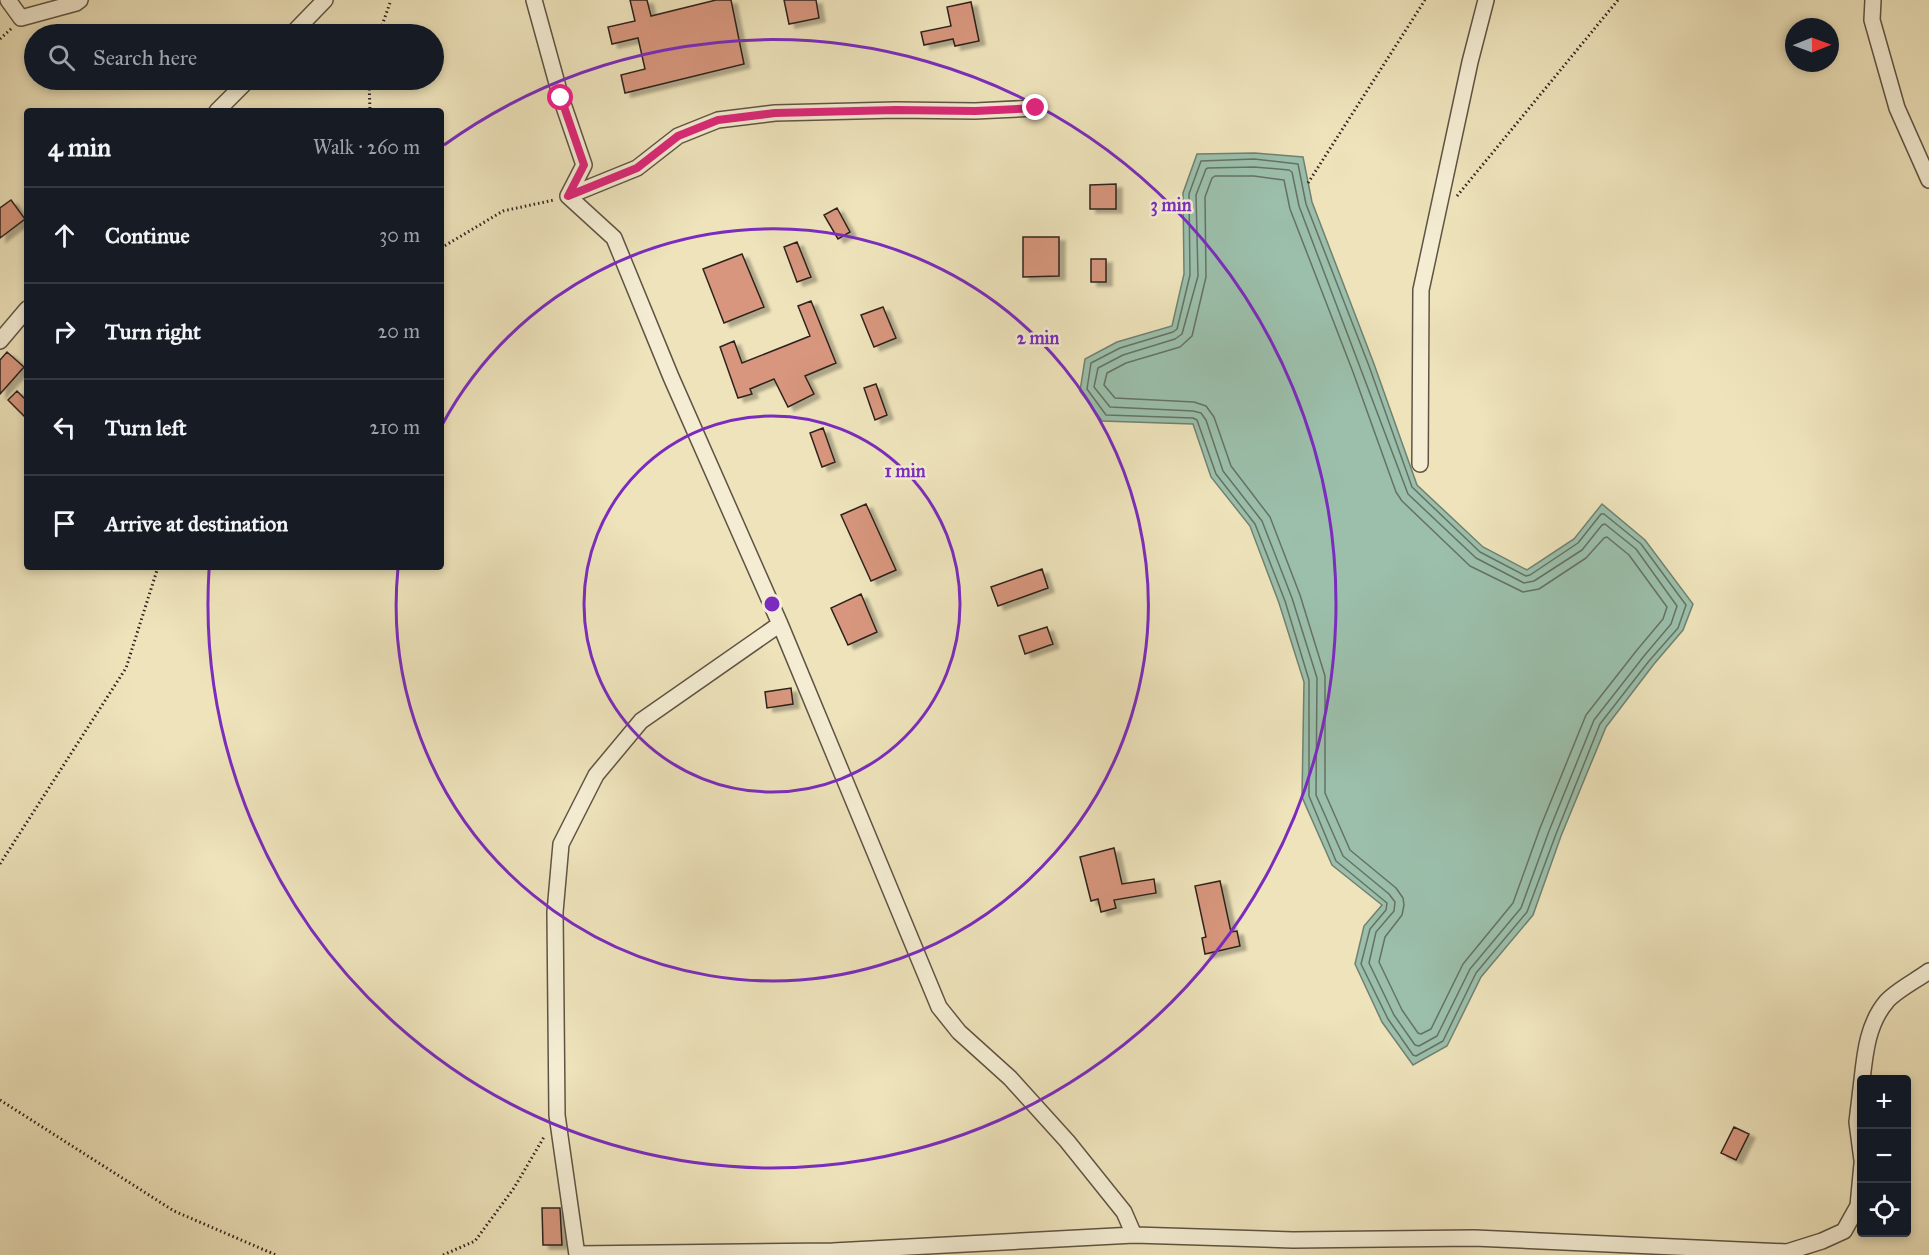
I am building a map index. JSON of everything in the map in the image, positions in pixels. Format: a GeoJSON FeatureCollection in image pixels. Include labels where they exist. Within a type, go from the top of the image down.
{"type":"FeatureCollection","features":[{"type":"Feature","properties":{"kind":"lane"},"geometry":{"type":"LineString","coordinates":[[8,0],[21,18],[80,0]]}},
{"type":"Feature","properties":{"kind":"lane"},"geometry":{"type":"LineString","coordinates":[[302,24],[325,0]]}},
{"type":"Feature","properties":{"kind":"lane"},"geometry":{"type":"LineString","coordinates":[[534,0],[561,98],[584,165],[568,196]]}},
{"type":"Feature","properties":{"kind":"lane"},"geometry":{"type":"LineString","coordinates":[[1420,464],[1420,290],[1470,62],[1486,0]]}},
{"type":"Feature","properties":{"kind":"lane"},"geometry":{"type":"LineString","coordinates":[[1873,0],[1872,20],[1897,108],[1929,180]]}},
{"type":"Feature","properties":{"kind":"lane"},"geometry":{"type":"LineString","coordinates":[[220,108],[238,90]]}},
{"type":"Feature","properties":{"kind":"lane"},"geometry":{"type":"LineString","coordinates":[[568,196],[637,168],[678,136],[718,120],[775,113],[975,111],[1036,108]]}},
{"type":"Feature","properties":{"kind":"lane"},"geometry":{"type":"LineString","coordinates":[[568,196],[614,238],[671,377],[780,624],[939,1007],[959,1032],[1010,1078],[1067,1141],[1124,1212],[1134,1235]]}},
{"type":"Feature","properties":{"kind":"lane"},"geometry":{"type":"LineString","coordinates":[[0,341],[24,313]]}},
{"type":"Feature","properties":{"kind":"lane"},"geometry":{"type":"LineString","coordinates":[[780,624],[641,721],[596,775],[561,844],[555,912],[557,1115],[577,1255],[833,1251],[1134,1235],[1293,1240],[1474,1238],[1787,1252],[1844,1231],[1858,1206],[1860,1183]]}},
{"type":"Feature","properties":{"kind":"lane"},"geometry":{"type":"LineString","coordinates":[[1863,1075],[1865,1051],[1872,1024],[1888,1001],[1929,971]]}},
{"type":"Feature","properties":{"kind":"path"},"geometry":{"type":"LineString","coordinates":[[383,24],[391,0]]}},
{"type":"Feature","properties":{"kind":"path"},"geometry":{"type":"LineString","coordinates":[[1308,183],[1425,0]]}},
{"type":"Feature","properties":{"kind":"path"},"geometry":{"type":"LineString","coordinates":[[1436,222],[1618,0]]}},
{"type":"Feature","properties":{"kind":"path"},"geometry":{"type":"LineString","coordinates":[[369,90],[370,108]]}},
{"type":"Feature","properties":{"kind":"path"},"geometry":{"type":"LineString","coordinates":[[444,246],[503,211],[568,196]]}},
{"type":"Feature","properties":{"kind":"path"},"geometry":{"type":"LineString","coordinates":[[0,864],[126,668],[157,570]]}},
{"type":"Feature","properties":{"kind":"path"},"geometry":{"type":"LineString","coordinates":[[0,1100],[174,1210],[276,1255]]}},
{"type":"Feature","properties":{"kind":"path"},"geometry":{"type":"LineString","coordinates":[[442,1255],[475,1241],[514,1188],[557,1115]]}},
{"type":"Feature","properties":{"kind":"water"},"geometry":{"type":"Polygon","coordinates":[[[1255,153],[1303,157],[1312,202],[1417,485],[1483,547],[1527,570],[1574,539],[1602,504],[1645,540],[1693,604],[1683,630],[1606,727],[1561,836],[1533,915],[1481,977],[1447,1046],[1413,1065],[1382,1022],[1355,964],[1364,926],[1382,905],[1332,865],[1302,797],[1304,682],[1279,603],[1250,526],[1211,477],[1193,424],[1102,421],[1080,391],[1085,359],[1117,342],[1172,326],[1184,274],[1183,193],[1197,154],[1255,153]]]}},
{"type":"Feature","properties":{"kind":"building"},"geometry":{"type":"Polygon","coordinates":[[[630,0],[647,0],[651,16],[716,0],[731,0],[744,64],[625,93],[621,75],[645,69],[638,38],[612,44],[608,27],[635,21],[630,0]]]}},
{"type":"Feature","properties":{"kind":"building"},"geometry":{"type":"Polygon","coordinates":[[[784,0],[816,0],[819,18],[789,24],[784,0]]]}},
{"type":"Feature","properties":{"kind":"building"},"geometry":{"type":"Polygon","coordinates":[[[971,2],[979,41],[955,46],[953,39],[924,45],[921,32],[951,26],[947,7],[971,2]]]}},
{"type":"Feature","properties":{"kind":"building"},"geometry":{"type":"Polygon","coordinates":[[[1116,184],[1116,209],[1090,209],[1090,185],[1116,184]]]}},
{"type":"Feature","properties":{"kind":"building"},"geometry":{"type":"Polygon","coordinates":[[[11,200],[24,220],[0,238],[0,208],[11,200]]]}},
{"type":"Feature","properties":{"kind":"building"},"geometry":{"type":"Polygon","coordinates":[[[837,208],[850,232],[838,239],[824,215],[837,208]]]}},
{"type":"Feature","properties":{"kind":"building"},"geometry":{"type":"Polygon","coordinates":[[[1023,237],[1059,237],[1059,276],[1023,277],[1023,237]]]}},
{"type":"Feature","properties":{"kind":"building"},"geometry":{"type":"Polygon","coordinates":[[[797,242],[811,277],[797,282],[784,247],[797,242]]]}},
{"type":"Feature","properties":{"kind":"building"},"geometry":{"type":"Polygon","coordinates":[[[742,254],[764,307],[724,323],[703,269],[742,254]]]}},
{"type":"Feature","properties":{"kind":"building"},"geometry":{"type":"Polygon","coordinates":[[[1091,259],[1106,259],[1106,282],[1091,282],[1091,259]]]}},
{"type":"Feature","properties":{"kind":"building"},"geometry":{"type":"Polygon","coordinates":[[[811,301],[836,363],[805,376],[814,394],[788,407],[774,379],[750,389],[752,394],[738,398],[720,347],[734,341],[742,363],[810,336],[798,306],[811,301]]]}},
{"type":"Feature","properties":{"kind":"building"},"geometry":{"type":"Polygon","coordinates":[[[883,307],[896,338],[874,347],[861,315],[883,307]]]}},
{"type":"Feature","properties":{"kind":"building"},"geometry":{"type":"Polygon","coordinates":[[[7,352],[24,367],[0,394],[0,360],[7,352]]]}},
{"type":"Feature","properties":{"kind":"building"},"geometry":{"type":"Polygon","coordinates":[[[876,384],[887,415],[875,420],[864,388],[876,384]]]}},
{"type":"Feature","properties":{"kind":"building"},"geometry":{"type":"Polygon","coordinates":[[[17,391],[24,398],[24,416],[8,400],[17,391]]]}},
{"type":"Feature","properties":{"kind":"building"},"geometry":{"type":"Polygon","coordinates":[[[823,428],[835,462],[822,467],[810,433],[823,428]]]}},
{"type":"Feature","properties":{"kind":"building"},"geometry":{"type":"Polygon","coordinates":[[[866,504],[896,570],[871,581],[841,515],[866,504]]]}},
{"type":"Feature","properties":{"kind":"building"},"geometry":{"type":"Polygon","coordinates":[[[1042,569],[1048,588],[998,606],[991,587],[1042,569]]]}},
{"type":"Feature","properties":{"kind":"building"},"geometry":{"type":"Polygon","coordinates":[[[861,594],[877,632],[848,645],[831,608],[861,594]]]}},
{"type":"Feature","properties":{"kind":"building"},"geometry":{"type":"Polygon","coordinates":[[[1047,627],[1053,644],[1025,654],[1019,636],[1047,627]]]}},
{"type":"Feature","properties":{"kind":"building"},"geometry":{"type":"Polygon","coordinates":[[[791,688],[793,704],[767,708],[765,692],[791,688]]]}},
{"type":"Feature","properties":{"kind":"building"},"geometry":{"type":"Polygon","coordinates":[[[1114,848],[1122,884],[1154,879],[1156,893],[1114,900],[1116,908],[1101,912],[1098,899],[1091,901],[1080,857],[1114,848]]]}},
{"type":"Feature","properties":{"kind":"building"},"geometry":{"type":"Polygon","coordinates":[[[1220,881],[1231,932],[1237,931],[1240,946],[1205,954],[1202,938],[1206,937],[1195,886],[1220,881]]]}},
{"type":"Feature","properties":{"kind":"building"},"geometry":{"type":"Polygon","coordinates":[[[1734,1127],[1749,1134],[1736,1160],[1721,1153],[1734,1127]]]}},
{"type":"Feature","properties":{"kind":"building"},"geometry":{"type":"Polygon","coordinates":[[[542,1208],[560,1208],[562,1245],[543,1245],[542,1208]]]}},
{"type":"Feature","properties":{"kind":"route"},"geometry":{"type":"LineString","coordinates":[[561,98],[584,165],[568,196],[637,168],[678,136],[718,120],[775,113],[975,111],[1036,108]]}}]}
